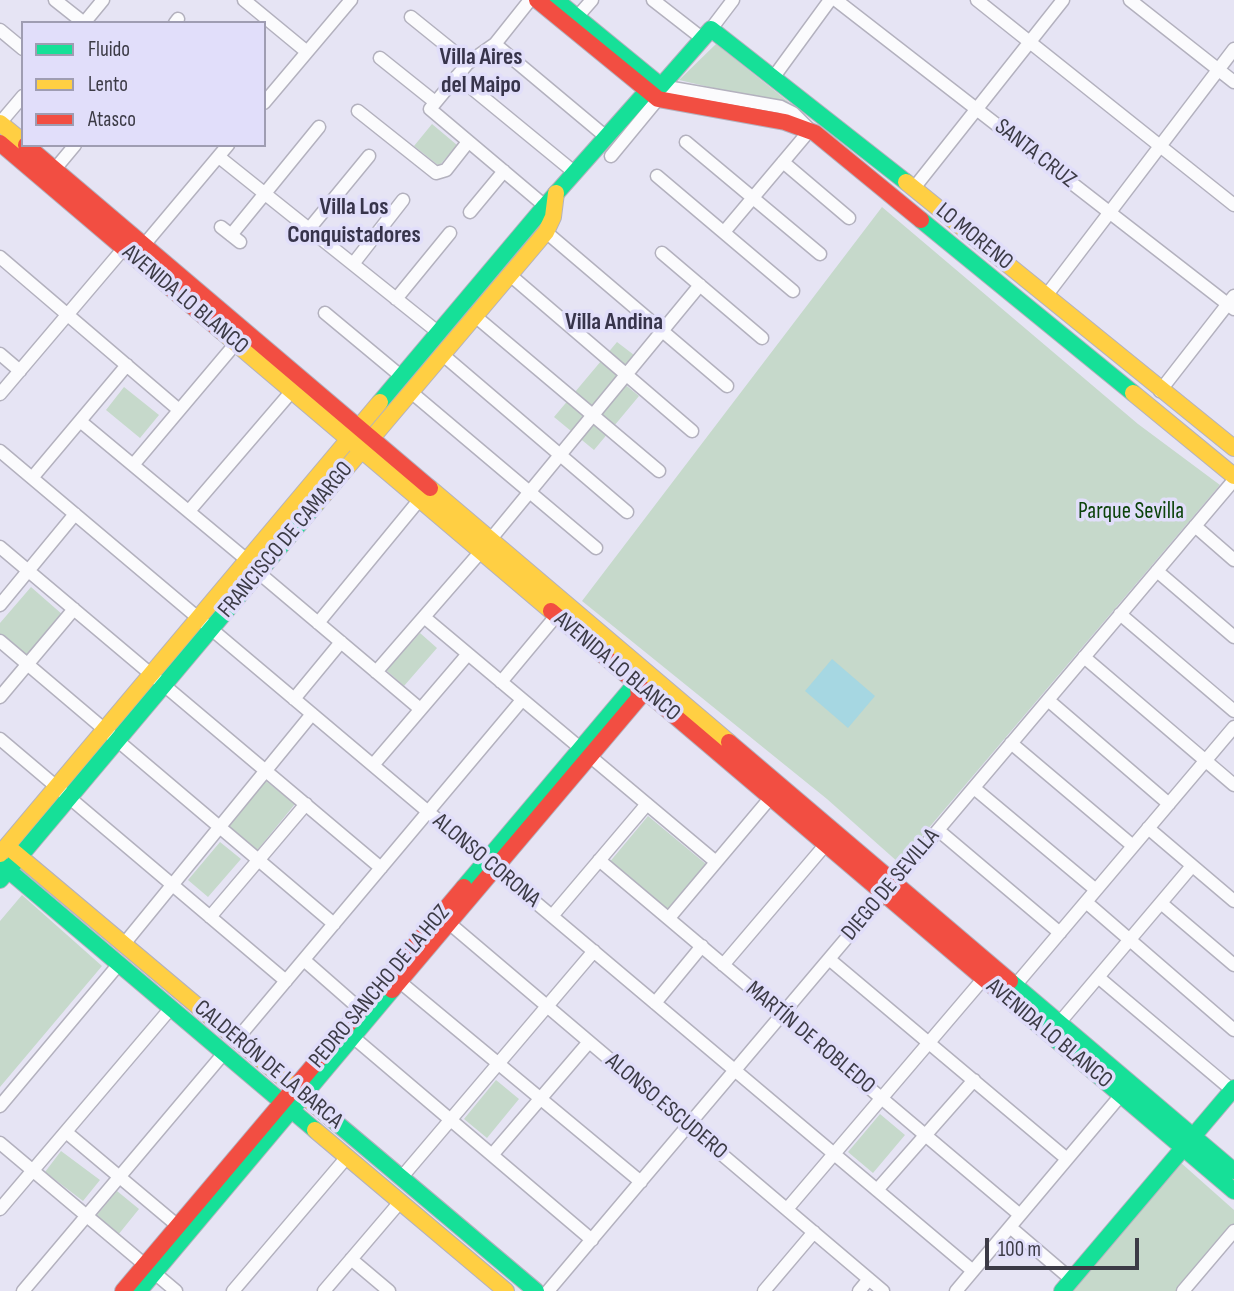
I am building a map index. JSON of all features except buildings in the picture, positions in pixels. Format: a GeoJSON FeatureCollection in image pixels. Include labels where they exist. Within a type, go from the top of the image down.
{"type":"FeatureCollection","features":[{"type":"Feature","properties":{"kind":"street"},"geometry":{"type":"LineString","coordinates":[[55,0],[81,21]]}},
{"type":"Feature","properties":{"kind":"street"},"geometry":{"type":"LineString","coordinates":[[86,21],[103,0]]}},
{"type":"Feature","properties":{"kind":"street"},"geometry":{"type":"LineString","coordinates":[[244,0],[260,5],[307,52]]}},
{"type":"Feature","properties":{"kind":"street"},"geometry":{"type":"LineString","coordinates":[[266,101],[351,0]]}},
{"type":"Feature","properties":{"kind":"street"},"geometry":{"type":"LineString","coordinates":[[433,106],[468,63],[495,44],[530,0]]}},
{"type":"Feature","properties":{"kind":"street","name":"LO MORENO"},"geometry":{"type":"LineString","coordinates":[[537,0],[656,92],[810,130],[1234,478]]}},
{"type":"Feature","properties":{"kind":"street","name":"LO MORENO"},"geometry":{"type":"LineString","coordinates":[[556,0],[656,92]]}},
{"type":"Feature","properties":{"kind":"street"},"geometry":{"type":"LineString","coordinates":[[577,17],[592,0]]}},
{"type":"Feature","properties":{"kind":"street","name":"FRANCISCO DE CAMARGO"},"geometry":{"type":"LineString","coordinates":[[611,156],[656,92],[733,0]]}},
{"type":"Feature","properties":{"kind":"street"},"geometry":{"type":"LineString","coordinates":[[773,78],[830,0]]}},
{"type":"Feature","properties":{"kind":"street","name":"SANTA CRUZ"},"geometry":{"type":"LineString","coordinates":[[836,0],[1109,212],[1232,303]]}},
{"type":"Feature","properties":{"kind":"street"},"geometry":{"type":"LineString","coordinates":[[977,0],[1234,205]]}},
{"type":"Feature","properties":{"kind":"street"},"geometry":{"type":"LineString","coordinates":[[914,188],[1063,0]]}},
{"type":"Feature","properties":{"kind":"street"},"geometry":{"type":"LineString","coordinates":[[1130,0],[1234,82]]}},
{"type":"Feature","properties":{"kind":"street"},"geometry":{"type":"LineString","coordinates":[[656,1],[707,34]]}},
{"type":"Feature","properties":{"kind":"street"},"geometry":{"type":"LineString","coordinates":[[411,17],[468,63]]}},
{"type":"Feature","properties":{"kind":"street"},"geometry":{"type":"LineString","coordinates":[[0,30],[21,47]]}},
{"type":"Feature","properties":{"kind":"street","name":"LO MORENO"},"geometry":{"type":"LineString","coordinates":[[707,34],[773,78],[914,188],[1160,391],[1234,448]]}},
{"type":"Feature","properties":{"kind":"street"},"geometry":{"type":"LineString","coordinates":[[495,44],[605,136]]}},
{"type":"Feature","properties":{"kind":"street"},"geometry":{"type":"LineString","coordinates":[[1046,296],[1234,49]]}},
{"type":"Feature","properties":{"kind":"street"},"geometry":{"type":"LineString","coordinates":[[380,58],[468,142],[504,172],[550,199]]}},
{"type":"Feature","properties":{"kind":"street"},"geometry":{"type":"LineString","coordinates":[[457,76],[574,172]]}},
{"type":"Feature","properties":{"kind":"street","name":"FRANCISCO DE CAMARGO"},"geometry":{"type":"LineString","coordinates":[[3,872],[7,849],[63,792],[205,624],[259,573],[361,439],[402,377],[550,199],[605,136],[656,92]]}},
{"type":"Feature","properties":{"kind":"street"},"geometry":{"type":"LineString","coordinates":[[0,123],[21,98]]}},
{"type":"Feature","properties":{"kind":"street"},"geometry":{"type":"LineString","coordinates":[[359,111],[436,173],[446,170],[468,142]]}},
{"type":"Feature","properties":{"kind":"street","name":"AVENIDA LO BLANCO"},"geometry":{"type":"LineString","coordinates":[[0,123],[21,141]]}},
{"type":"Feature","properties":{"kind":"street"},"geometry":{"type":"LineString","coordinates":[[231,235],[319,127]]}},
{"type":"Feature","properties":{"kind":"street"},"geometry":{"type":"LineString","coordinates":[[724,232],[810,130]]}},
{"type":"Feature","properties":{"kind":"street"},"geometry":{"type":"LineString","coordinates":[[686,142],[820,254]]}},
{"type":"Feature","properties":{"kind":"street","name":"AVENIDA LO BLANCO"},"geometry":{"type":"LineString","coordinates":[[0,143],[292,391],[361,439],[420,499],[485,544],[556,616],[644,680],[826,844],[889,888],[984,978],[1011,991],[1060,1022],[1188,1142],[1234,1191]]}},
{"type":"Feature","properties":{"kind":"street","name":"AVENIDA LO BLANCO"},"geometry":{"type":"LineString","coordinates":[[28,147],[144,245],[361,439],[1011,991],[1121,1095],[1234,1171]]}},
{"type":"Feature","properties":{"kind":"street"},"geometry":{"type":"LineString","coordinates":[[55,169],[73,147]]}},
{"type":"Feature","properties":{"kind":"street"},"geometry":{"type":"LineString","coordinates":[[0,394],[124,248],[144,245],[226,147]]}},
{"type":"Feature","properties":{"kind":"street"},"geometry":{"type":"LineString","coordinates":[[309,229],[369,156]]}},
{"type":"Feature","properties":{"kind":"street"},"geometry":{"type":"LineString","coordinates":[[219,157],[439,333]]}},
{"type":"Feature","properties":{"kind":"street"},"geometry":{"type":"LineString","coordinates":[[783,162],[849,218]]}},
{"type":"Feature","properties":{"kind":"street"},"geometry":{"type":"LineString","coordinates":[[470,212],[504,172]]}},
{"type":"Feature","properties":{"kind":"street"},"geometry":{"type":"LineString","coordinates":[[657,176],[793,291]]}},
{"type":"Feature","properties":{"kind":"street","name":"FRANCISCO DE CAMARGO"},"geometry":{"type":"LineString","coordinates":[[205,624],[247,560],[361,439],[411,392],[546,232],[553,217],[550,199]]}},
{"type":"Feature","properties":{"kind":"street"},"geometry":{"type":"LineString","coordinates":[[353,264],[403,200]]}},
{"type":"Feature","properties":{"kind":"street"},"geometry":{"type":"LineString","coordinates":[[546,232],[727,386]]}},
{"type":"Feature","properties":{"kind":"street"},"geometry":{"type":"LineString","coordinates":[[396,299],[450,233]]}},
{"type":"Feature","properties":{"kind":"street"},"geometry":{"type":"LineString","coordinates":[[662,253],[762,338]]}},
{"type":"Feature","properties":{"kind":"street"},"geometry":{"type":"LineString","coordinates":[[0,257],[179,410]]}},
{"type":"Feature","properties":{"kind":"street"},"geometry":{"type":"LineString","coordinates":[[510,275],[692,431]]}},
{"type":"Feature","properties":{"kind":"street"},"geometry":{"type":"LineString","coordinates":[[376,672],[700,285]]}},
{"type":"Feature","properties":{"kind":"street"},"geometry":{"type":"LineString","coordinates":[[1160,391],[1232,303]]}},
{"type":"Feature","properties":{"kind":"street"},"geometry":{"type":"LineString","coordinates":[[325,313],[402,377]]}},
{"type":"Feature","properties":{"kind":"street"},"geometry":{"type":"LineString","coordinates":[[475,316],[659,471]]}},
{"type":"Feature","properties":{"kind":"street"},"geometry":{"type":"LineString","coordinates":[[133,465],[236,343]]}},
{"type":"Feature","properties":{"kind":"street"},"geometry":{"type":"LineString","coordinates":[[0,354],[20,371]]}},
{"type":"Feature","properties":{"kind":"street"},"geometry":{"type":"LineString","coordinates":[[443,355],[627,512]]}},
{"type":"Feature","properties":{"kind":"street"},"geometry":{"type":"LineString","coordinates":[[32,478],[127,365]]}},
{"type":"Feature","properties":{"kind":"street"},"geometry":{"type":"LineString","coordinates":[[189,512],[292,391]]}},
{"type":"Feature","properties":{"kind":"street"},"geometry":{"type":"LineString","coordinates":[[411,392],[596,548]]}},
{"type":"Feature","properties":{"kind":"street"},"geometry":{"type":"LineString","coordinates":[[80,421],[247,560]]}},
{"type":"Feature","properties":{"kind":"street","name":"ALONSO CORONA"},"geometry":{"type":"LineString","coordinates":[[0,451],[973,1271]]}},
{"type":"Feature","properties":{"kind":"street","name":"DIEGO DE SEVILLA"},"geometry":{"type":"LineString","coordinates":[[548,1291],[1234,478]]}},
{"type":"Feature","properties":{"kind":"street"},"geometry":{"type":"LineString","coordinates":[[318,623],[420,499]]}},
{"type":"Feature","properties":{"kind":"street"},"geometry":{"type":"LineString","coordinates":[[0,605],[75,514]]}},
{"type":"Feature","properties":{"kind":"street"},"geometry":{"type":"LineString","coordinates":[[1195,526],[1234,560]]}},
{"type":"Feature","properties":{"kind":"street"},"geometry":{"type":"LineString","coordinates":[[0,547],[381,867]]}},
{"type":"Feature","properties":{"kind":"street"},"geometry":{"type":"LineString","coordinates":[[1157,571],[1234,637]]}},
{"type":"Feature","properties":{"kind":"street"},"geometry":{"type":"LineString","coordinates":[[259,573],[419,708]]}},
{"type":"Feature","properties":{"kind":"street"},"geometry":{"type":"LineString","coordinates":[[0,696],[74,609]]}},
{"type":"Feature","properties":{"kind":"street"},"geometry":{"type":"LineString","coordinates":[[1120,614],[1234,711]]}},
{"type":"Feature","properties":{"kind":"street"},"geometry":{"type":"LineString","coordinates":[[502,682],[556,616]]}},
{"type":"Feature","properties":{"kind":"street"},"geometry":{"type":"LineString","coordinates":[[424,617],[716,862]]}},
{"type":"Feature","properties":{"kind":"street"},"geometry":{"type":"LineString","coordinates":[[0,641],[334,925]]}},
{"type":"Feature","properties":{"kind":"street"},"geometry":{"type":"LineString","coordinates":[[294,699],[341,642]]}},
{"type":"Feature","properties":{"kind":"street"},"geometry":{"type":"LineString","coordinates":[[373,765],[467,654]]}},
{"type":"Feature","properties":{"kind":"street"},"geometry":{"type":"LineString","coordinates":[[1084,657],[1234,785]]}},
{"type":"Feature","properties":{"kind":"street","name":"PEDRO SANCHO DE LA HOZ"},"geometry":{"type":"LineString","coordinates":[[299,1092],[360,1010],[491,865],[585,753],[639,698],[644,680]]}},
{"type":"Feature","properties":{"kind":"street"},"geometry":{"type":"LineString","coordinates":[[237,1039],[522,700]]}},
{"type":"Feature","properties":{"kind":"street"},"geometry":{"type":"LineString","coordinates":[[1048,700],[1169,804]]}},
{"type":"Feature","properties":{"kind":"street"},"geometry":{"type":"LineString","coordinates":[[124,944],[312,714]]}},
{"type":"Feature","properties":{"kind":"street"},"geometry":{"type":"LineString","coordinates":[[1011,991],[1234,727]]}},
{"type":"Feature","properties":{"kind":"street"},"geometry":{"type":"LineString","coordinates":[[0,739],[286,981]]}},
{"type":"Feature","properties":{"kind":"street"},"geometry":{"type":"LineString","coordinates":[[1011,743],[1133,846]]}},
{"type":"Feature","properties":{"kind":"street"},"geometry":{"type":"LineString","coordinates":[[974,788],[1096,890]]}},
{"type":"Feature","properties":{"kind":"street"},"geometry":{"type":"LineString","coordinates":[[669,918],[771,797]]}},
{"type":"Feature","properties":{"kind":"street"},"geometry":{"type":"LineString","coordinates":[[210,917],[306,804]]}},
{"type":"Feature","properties":{"kind":"street"},"geometry":{"type":"LineString","coordinates":[[552,916],[647,804]]}},
{"type":"Feature","properties":{"kind":"street"},"geometry":{"type":"LineString","coordinates":[[1148,828],[1234,901]]}},
{"type":"Feature","properties":{"kind":"street"},"geometry":{"type":"LineString","coordinates":[[938,830],[1060,933]]}},
{"type":"Feature","properties":{"kind":"street"},"geometry":{"type":"LineString","coordinates":[[723,965],[826,844]]}},
{"type":"Feature","properties":{"kind":"street","name":"CALDERÓN DE LA BARCA"},"geometry":{"type":"LineString","coordinates":[[7,849],[124,944],[536,1291]]}},
{"type":"Feature","properties":{"kind":"street","name":"MARTÍN DE ROBLEDO"},"geometry":{"type":"LineString","coordinates":[[599,860],[1020,1215]]}},
{"type":"Feature","properties":{"kind":"street","name":"PEDRO SANCHO DE LA HOZ"},"geometry":{"type":"LineString","coordinates":[[123,1291],[150,1269],[299,1092],[353,1037],[449,923],[491,865]]}},
{"type":"Feature","properties":{"kind":"street"},"geometry":{"type":"LineString","coordinates":[[1060,1022],[1192,866]]}},
{"type":"Feature","properties":{"kind":"street","name":"CALDERÓN DE LA BARCA"},"geometry":{"type":"LineString","coordinates":[[3,872],[119,964],[506,1291]]}},
{"type":"Feature","properties":{"kind":"street"},"geometry":{"type":"LineString","coordinates":[[1086,902],[1234,1030]]}},
{"type":"Feature","properties":{"kind":"street"},"geometry":{"type":"LineString","coordinates":[[1161,903],[1234,965]]}},
{"type":"Feature","properties":{"kind":"street","name":"ALONSO ESCUDERO"},"geometry":{"type":"LineString","coordinates":[[449,923],[883,1291]]}},
{"type":"Feature","properties":{"kind":"street"},"geometry":{"type":"LineString","coordinates":[[654,1003],[702,946]]}},
{"type":"Feature","properties":{"kind":"street"},"geometry":{"type":"LineString","coordinates":[[401,1178],[594,951]]}},
{"type":"Feature","properties":{"kind":"street"},"geometry":{"type":"LineString","coordinates":[[829,959],[1068,1158]]}},
{"type":"Feature","properties":{"kind":"street"},"geometry":{"type":"LineString","coordinates":[[304,960],[360,1010]]}},
{"type":"Feature","properties":{"kind":"street"},"geometry":{"type":"LineString","coordinates":[[0,1106],[119,964]]}},
{"type":"Feature","properties":{"kind":"street"},"geometry":{"type":"LineString","coordinates":[[1010,1227],[1067,1285],[1233,1089],[1098,976]]}},
{"type":"Feature","properties":{"kind":"street"},"geometry":{"type":"LineString","coordinates":[[787,1209],[984,978]]}},
{"type":"Feature","properties":{"kind":"street"},"geometry":{"type":"LineString","coordinates":[[400,982],[640,1182]]}},
{"type":"Feature","properties":{"kind":"street"},"geometry":{"type":"LineString","coordinates":[[0,1209],[171,1008]]}},
{"type":"Feature","properties":{"kind":"street"},"geometry":{"type":"LineString","coordinates":[[353,1037],[592,1240]]}},
{"type":"Feature","properties":{"kind":"street"},"geometry":{"type":"LineString","coordinates":[[492,1155],[589,1042]]}},
{"type":"Feature","properties":{"kind":"street"},"geometry":{"type":"LineString","coordinates":[[23,1291],[224,1053]]}},
{"type":"Feature","properties":{"kind":"street"},"geometry":{"type":"LineString","coordinates":[[877,1190],[974,1080]]}},
{"type":"Feature","properties":{"kind":"street"},"geometry":{"type":"LineString","coordinates":[[956,1291],[1121,1095]]}},
{"type":"Feature","properties":{"kind":"street","name":"PEDRO SANCHO DE LA HOZ"},"geometry":{"type":"LineString","coordinates":[[139,1291],[178,1226],[287,1106]]}},
{"type":"Feature","properties":{"kind":"street"},"geometry":{"type":"LineString","coordinates":[[66,1132],[178,1226]]}},
{"type":"Feature","properties":{"kind":"street"},"geometry":{"type":"LineString","coordinates":[[0,1143],[176,1291]]}},
{"type":"Feature","properties":{"kind":"street"},"geometry":{"type":"LineString","coordinates":[[253,1291],[237,1286],[346,1157]]}},
{"type":"Feature","properties":{"kind":"street"},"geometry":{"type":"LineString","coordinates":[[324,1291],[400,1202]]}},
{"type":"Feature","properties":{"kind":"street"},"geometry":{"type":"LineString","coordinates":[[1183,1291],[1234,1231]]}},
{"type":"Feature","properties":{"kind":"street"},"geometry":{"type":"LineString","coordinates":[[764,1291],[814,1232]]}},
{"type":"Feature","properties":{"kind":"street"},"geometry":{"type":"LineString","coordinates":[[351,1259],[389,1291]]}},
{"type":"Feature","properties":{"kind":"street"},"geometry":{"type":"LineString","coordinates":[[859,1291],[869,1279]]}},
{"type":"Feature","properties":{"kind":"green space"},"geometry":{"type":"Polygon","coordinates":[[[716,44],[795,107],[679,80],[716,44]]]}},
{"type":"Feature","properties":{"kind":"green space"},"geometry":{"type":"Polygon","coordinates":[[[432,124],[457,145],[439,166],[414,146],[432,124]]]}},
{"type":"Feature","properties":{"kind":"green space","name":"Parque Sevilla"},"geometry":{"type":"Polygon","coordinates":[[[882,207],[1138,424],[1220,485],[899,863],[827,799],[582,601],[882,207]]]}},
{"type":"Feature","properties":{"kind":"green space"},"geometry":{"type":"Polygon","coordinates":[[[617,342],[634,355],[616,377],[639,396],[594,450],[554,417],[617,342]]]}},
{"type":"Feature","properties":{"kind":"green space"},"geometry":{"type":"Polygon","coordinates":[[[124,387],[159,415],[140,438],[106,410],[124,387]]]}},
{"type":"Feature","properties":{"kind":"green space"},"geometry":{"type":"Polygon","coordinates":[[[31,587],[63,615],[25,658],[0,637],[0,623],[31,587]]]}},
{"type":"Feature","properties":{"kind":"green space"},"geometry":{"type":"Polygon","coordinates":[[[420,633],[437,648],[404,686],[386,670],[420,633]]]}},
{"type":"Feature","properties":{"kind":"green space"},"geometry":{"type":"Polygon","coordinates":[[[266,781],[295,804],[255,853],[226,830],[266,781]]]}},
{"type":"Feature","properties":{"kind":"green space"},"geometry":{"type":"Polygon","coordinates":[[[648,816],[706,864],[666,911],[608,864],[648,816]]]}},
{"type":"Feature","properties":{"kind":"green space"},"geometry":{"type":"Polygon","coordinates":[[[220,842],[241,859],[208,897],[188,880],[220,842]]]}},
{"type":"Feature","properties":{"kind":"green space"},"geometry":{"type":"Polygon","coordinates":[[[22,895],[102,966],[0,1087],[0,921],[22,895]]]}},
{"type":"Feature","properties":{"kind":"green space"},"geometry":{"type":"Polygon","coordinates":[[[496,1080],[519,1099],[487,1138],[464,1119],[496,1080]]]}},
{"type":"Feature","properties":{"kind":"green space"},"geometry":{"type":"Polygon","coordinates":[[[880,1114],[905,1135],[873,1173],[848,1152],[880,1114]]]}},
{"type":"Feature","properties":{"kind":"green space"},"geometry":{"type":"Polygon","coordinates":[[[61,1151],[100,1180],[83,1201],[45,1172],[61,1151]]]}},
{"type":"Feature","properties":{"kind":"green space"},"geometry":{"type":"Polygon","coordinates":[[[1180,1162],[1234,1210],[1234,1226],[1180,1291],[1071,1291],[1180,1162]]]}},
{"type":"Feature","properties":{"kind":"green space"},"geometry":{"type":"Polygon","coordinates":[[[117,1191],[139,1209],[118,1235],[96,1216],[117,1191]]]}},
{"type":"Feature","properties":{"kind":"water"},"geometry":{"type":"Polygon","coordinates":[[[832,659],[875,696],[848,728],[805,691],[832,659]]]}},
{"type":"Feature","properties":{"kind":"traffic: fast"},"geometry":{"type":"LineString","coordinates":[[556,0],[661,86],[711,29],[906,182]]}},
{"type":"Feature","properties":{"kind":"traffic: fast"},"geometry":{"type":"LineString","coordinates":[[380,402],[545,206],[647,91]]}},
{"type":"Feature","properties":{"kind":"traffic: fast"},"geometry":{"type":"LineString","coordinates":[[921,220],[1133,393]]}},
{"type":"Feature","properties":{"kind":"traffic: fast"},"geometry":{"type":"LineString","coordinates":[[0,880],[317,503]]}},
{"type":"Feature","properties":{"kind":"traffic: fast"},"geometry":{"type":"LineString","coordinates":[[464,887],[631,689],[645,678]]}},
{"type":"Feature","properties":{"kind":"traffic: fast"},"geometry":{"type":"LineString","coordinates":[[2,865],[315,1130]]}},
{"type":"Feature","properties":{"kind":"traffic: fast"},"geometry":{"type":"LineString","coordinates":[[1010,981],[1234,1171]]}},
{"type":"Feature","properties":{"kind":"traffic: fast"},"geometry":{"type":"LineString","coordinates":[[139,1291],[392,990]]}},
{"type":"Feature","properties":{"kind":"traffic: fast"},"geometry":{"type":"LineString","coordinates":[[1016,1006],[1234,1191]]}},
{"type":"Feature","properties":{"kind":"traffic: fast"},"geometry":{"type":"LineString","coordinates":[[1062,1291],[1234,1088]]}},
{"type":"Feature","properties":{"kind":"traffic: fast"},"geometry":{"type":"LineString","coordinates":[[333,1120],[536,1291]]}},
{"type":"Feature","properties":{"kind":"traffic: slow"},"geometry":{"type":"LineString","coordinates":[[0,123],[21,140]]}},
{"type":"Feature","properties":{"kind":"traffic: slow"},"geometry":{"type":"LineString","coordinates":[[906,182],[1234,448]]}},
{"type":"Feature","properties":{"kind":"traffic: slow"},"geometry":{"type":"LineString","coordinates":[[317,503],[546,232],[553,217],[556,193]]}},
{"type":"Feature","properties":{"kind":"traffic: slow"},"geometry":{"type":"LineString","coordinates":[[221,331],[551,611]]}},
{"type":"Feature","properties":{"kind":"traffic: slow"},"geometry":{"type":"LineString","coordinates":[[1133,393],[1234,476]]}},
{"type":"Feature","properties":{"kind":"traffic: slow"},"geometry":{"type":"LineString","coordinates":[[0,854],[380,402]]}},
{"type":"Feature","properties":{"kind":"traffic: slow"},"geometry":{"type":"LineString","coordinates":[[430,488],[729,742]]}},
{"type":"Feature","properties":{"kind":"traffic: slow"},"geometry":{"type":"LineString","coordinates":[[13,851],[333,1120]]}},
{"type":"Feature","properties":{"kind":"traffic: slow"},"geometry":{"type":"LineString","coordinates":[[315,1130],[506,1291]]}},
{"type":"Feature","properties":{"kind":"traffic: jam"},"geometry":{"type":"LineString","coordinates":[[537,0],[658,99],[785,122],[815,133],[921,220]]}},
{"type":"Feature","properties":{"kind":"traffic: jam"},"geometry":{"type":"LineString","coordinates":[[0,143],[221,331]]}},
{"type":"Feature","properties":{"kind":"traffic: jam"},"geometry":{"type":"LineString","coordinates":[[28,147],[430,488]]}},
{"type":"Feature","properties":{"kind":"traffic: jam"},"geometry":{"type":"LineString","coordinates":[[551,611],[1016,1006]]}},
{"type":"Feature","properties":{"kind":"traffic: jam"},"geometry":{"type":"LineString","coordinates":[[392,990],[639,698],[638,686]]}},
{"type":"Feature","properties":{"kind":"traffic: jam"},"geometry":{"type":"LineString","coordinates":[[729,742],[1010,981]]}},
{"type":"Feature","properties":{"kind":"traffic: jam"},"geometry":{"type":"LineString","coordinates":[[123,1291],[464,887]]}},
{"type":"Feature","properties":{"kind":"district","name":"Villa Aires del Maipo"},"geometry":{"type":"Point","coordinates":[481,72]}},
{"type":"Feature","properties":{"kind":"district","name":"Villa Los Conquistadores"},"geometry":{"type":"Point","coordinates":[354,222]}},
{"type":"Feature","properties":{"kind":"district","name":"Villa Andina"},"geometry":{"type":"Point","coordinates":[614,323]}}]}
